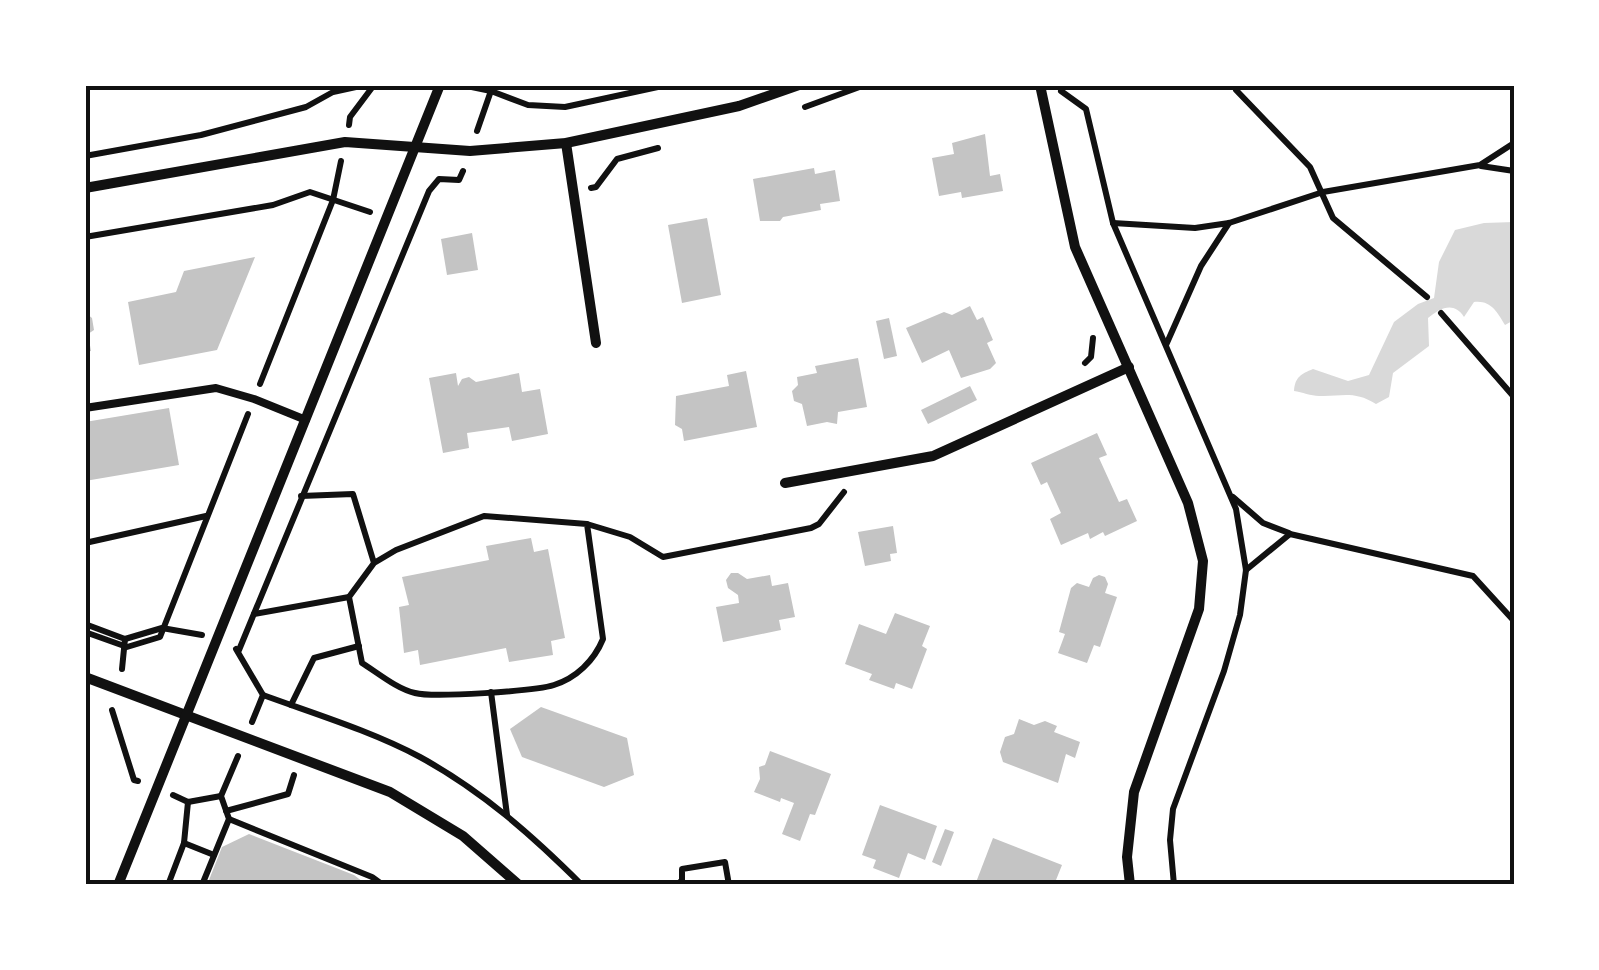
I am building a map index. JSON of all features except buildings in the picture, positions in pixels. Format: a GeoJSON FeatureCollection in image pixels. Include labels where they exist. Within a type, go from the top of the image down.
{"type":"FeatureCollection","features":[{"type":"Feature","properties":{"kind":"street"},"geometry":{"type":"LineString","coordinates":[[118,885],[440,85]]}},
{"type":"Feature","properties":{"kind":"street"},"geometry":{"type":"LineString","coordinates":[[85,188],[345,142],[470,151],[566,144],[739,106],[799,85]]}},
{"type":"Feature","properties":{"kind":"street"},"geometry":{"type":"LineString","coordinates":[[1040,85],[1074,246],[1188,503],[1203,561],[1199,609],[1134,792],[1129,828],[1130,885]]}},
{"type":"Feature","properties":{"kind":"street"},"geometry":{"type":"LineString","coordinates":[[566,144],[596,343]]}},
{"type":"Feature","properties":{"kind":"street"},"geometry":{"type":"LineString","coordinates":[[785,483],[933,456],[1129,366]]}},
{"type":"Feature","properties":{"kind":"street"},"geometry":{"type":"LineString","coordinates":[[85,677],[390,792],[462,836],[519,885]]}},
{"type":"Feature","properties":{"kind":"lane"},"geometry":{"type":"LineString","coordinates":[[85,408],[216,388],[254,398],[306,420]]}},
{"type":"Feature","properties":{"kind":"path"},"geometry":{"type":"LineString","coordinates":[[85,156],[201,135],[306,107],[333,92],[365,85]]}},
{"type":"Feature","properties":{"kind":"path"},"geometry":{"type":"LineString","coordinates":[[462,85],[492,88],[528,106],[565,107],[667,85]]}},
{"type":"Feature","properties":{"kind":"path"},"geometry":{"type":"LineString","coordinates":[[240,650],[428,191],[439,179],[459,180],[492,88]]}},
{"type":"Feature","properties":{"kind":"path"},"geometry":{"type":"LineString","coordinates":[[1236,90],[1310,167],[1333,218],[1427,297]]}},
{"type":"Feature","properties":{"kind":"path"},"geometry":{"type":"LineString","coordinates":[[1480,165],[1514,143]]}},
{"type":"Feature","properties":{"kind":"path"},"geometry":{"type":"LineString","coordinates":[[1112,223],[1196,228],[1229,222],[1322,192],[1480,165],[1514,171]]}},
{"type":"Feature","properties":{"kind":"path"},"geometry":{"type":"LineString","coordinates":[[85,237],[273,205],[310,192],[333,200]]}},
{"type":"Feature","properties":{"kind":"path"},"geometry":{"type":"LineString","coordinates":[[1166,346],[1201,266],[1229,222]]}},
{"type":"Feature","properties":{"kind":"path"},"geometry":{"type":"LineString","coordinates":[[1441,313],[1514,396]]}},
{"type":"Feature","properties":{"kind":"path"},"geometry":{"type":"LineString","coordinates":[[254,614],[349,598],[374,563],[396,550],[484,516],[587,524],[630,537],[663,557],[812,528],[845,491]]}},
{"type":"Feature","properties":{"kind":"path"},"geometry":{"type":"LineString","coordinates":[[301,496],[352,494],[374,563]]}},
{"type":"Feature","properties":{"kind":"path"},"geometry":{"type":"LineString","coordinates":[[1229,494],[1263,522],[1290,534],[1473,576],[1514,621]]}},
{"type":"Feature","properties":{"kind":"path"},"geometry":{"type":"LineString","coordinates":[[85,543],[206,516]]}},
{"type":"Feature","properties":{"kind":"path"},"geometry":{"type":"LineString","coordinates":[[349,598],[362,662],[416,694],[554,686],[583,668],[596,655],[603,640],[587,524]]}},
{"type":"Feature","properties":{"kind":"path"},"geometry":{"type":"LineString","coordinates":[[1246,570],[1290,534]]}},
{"type":"Feature","properties":{"kind":"path"},"geometry":{"type":"LineString","coordinates":[[85,628],[126,639],[111,708],[134,780],[188,802],[221,796]]}},
{"type":"Feature","properties":{"kind":"path"},"geometry":{"type":"LineString","coordinates":[[127,647],[160,637]]}},
{"type":"Feature","properties":{"kind":"path"},"geometry":{"type":"LineString","coordinates":[[291,705],[314,658],[359,646]]}},
{"type":"Feature","properties":{"kind":"path"},"geometry":{"type":"LineString","coordinates":[[491,692],[507,814]]}},
{"type":"Feature","properties":{"kind":"path"},"geometry":{"type":"LineString","coordinates":[[263,694],[416,755],[464,782],[507,814],[582,885]]}},
{"type":"Feature","properties":{"kind":"path"},"geometry":{"type":"LineString","coordinates":[[202,885],[227,815],[221,796],[238,754]]}},
{"type":"Feature","properties":{"kind":"path"},"geometry":{"type":"LineString","coordinates":[[227,815],[288,794],[294,774]]}},
{"type":"Feature","properties":{"kind":"path"},"geometry":{"type":"LineString","coordinates":[[171,884],[184,843],[188,802]]}},
{"type":"Feature","properties":{"kind":"path"},"geometry":{"type":"LineString","coordinates":[[227,815],[383,885]]}},
{"type":"Feature","properties":{"kind":"path"},"geometry":{"type":"LineString","coordinates":[[184,843],[214,854]]}},
{"type":"Feature","properties":{"kind":"path"},"geometry":{"type":"LineString","coordinates":[[677,885],[682,880],[682,869],[724,862],[729,885]]}},
{"type":"Feature","properties":{"kind":"shaded area"},"geometry":{"type":"Polygon","coordinates":[[[1514,222],[1514,320],[1505,325],[1493,308],[1480,302],[1474,302],[1464,317],[1456,309],[1437,311],[1428,318],[1429,346],[1393,373],[1389,397],[1376,404],[1354,396],[1316,396],[1294,391],[1299,377],[1313,369],[1348,381],[1369,375],[1394,322],[1418,304],[1434,298],[1439,262],[1455,230],[1484,223],[1514,222]]]}}]}
